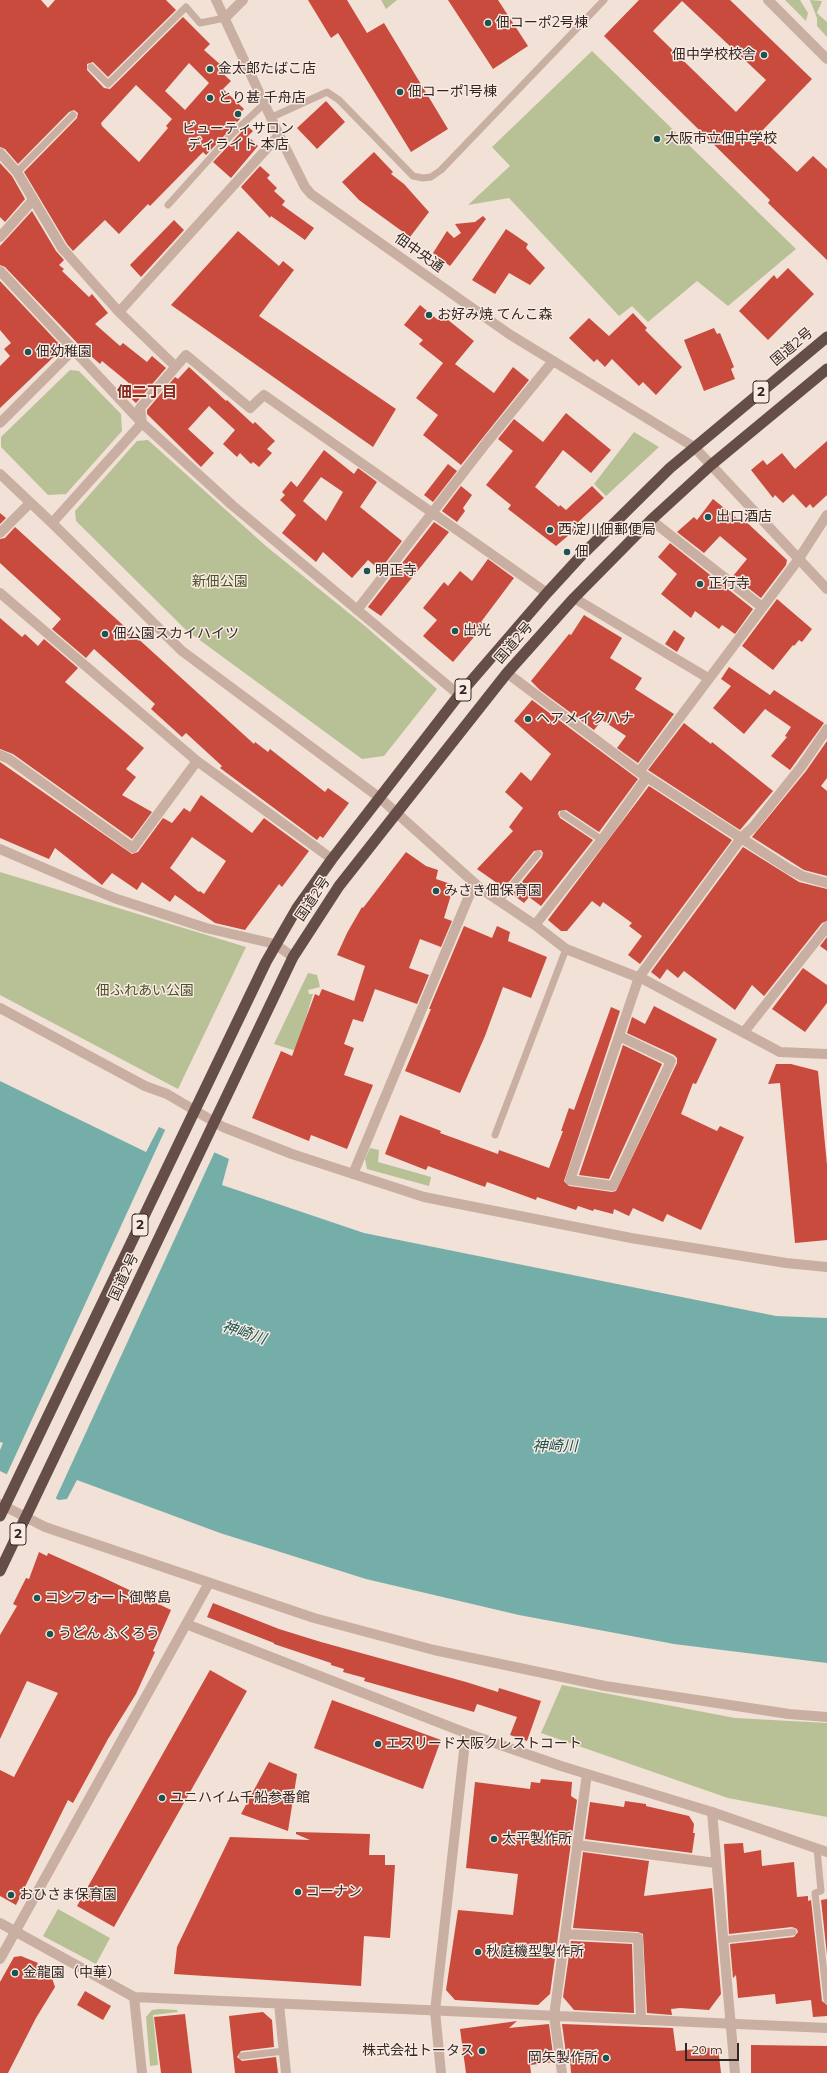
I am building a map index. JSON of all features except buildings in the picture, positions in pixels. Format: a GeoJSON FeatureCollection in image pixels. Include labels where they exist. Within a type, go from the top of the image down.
{"type":"FeatureCollection","features":[{"type":"Feature","properties":{"kind":"highway","name":"国道2号"},"geometry":{"type":"LineString","coordinates":[[2,1509],[14,1488],[266,962],[297,908],[332,859],[459,695],[547,593],[635,501],[694,447],[827,337]]}},
{"type":"Feature","properties":{"kind":"highway","name":"国道2号"},"geometry":{"type":"LineString","coordinates":[[0,1571],[293,957],[339,886],[507,673],[574,598],[651,520],[711,465],[827,369]]}},
{"type":"Feature","properties":{"kind":"street","name":"佃中央通"},"geometry":{"type":"LineString","coordinates":[[216,0],[270,118],[305,186],[311,194],[509,334],[694,447],[798,560],[827,589]]}},
{"type":"Feature","properties":{"kind":"street"},"geometry":{"type":"LineString","coordinates":[[225,18],[243,0]]}},
{"type":"Feature","properties":{"kind":"street"},"geometry":{"type":"LineString","coordinates":[[768,0],[827,59]]}},
{"type":"Feature","properties":{"kind":"street"},"geometry":{"type":"LineString","coordinates":[[119,312],[279,135]]}},
{"type":"Feature","properties":{"kind":"street"},"geometry":{"type":"LineString","coordinates":[[0,153],[17,172],[62,248],[119,312],[175,366]]}},
{"type":"Feature","properties":{"kind":"street"},"geometry":{"type":"LineString","coordinates":[[0,237],[33,200]]}},
{"type":"Feature","properties":{"kind":"street"},"geometry":{"type":"LineString","coordinates":[[0,270],[142,423],[232,505],[459,695]]}},
{"type":"Feature","properties":{"kind":"street"},"geometry":{"type":"LineString","coordinates":[[0,424],[74,350]]}},
{"type":"Feature","properties":{"kind":"street"},"geometry":{"type":"LineString","coordinates":[[52,523],[142,423],[140,408],[186,355],[250,408],[264,395],[547,593]]}},
{"type":"Feature","properties":{"kind":"street"},"geometry":{"type":"LineString","coordinates":[[357,610],[432,512],[553,361]]}},
{"type":"Feature","properties":{"kind":"street"},"geometry":{"type":"LineString","coordinates":[[0,474],[182,651],[380,798],[395,814],[474,884],[535,925],[566,949],[640,977],[780,1052],[827,1054]]}},
{"type":"Feature","properties":{"kind":"street"},"geometry":{"type":"LineString","coordinates":[[0,534],[30,503]]}},
{"type":"Feature","properties":{"kind":"street"},"geometry":{"type":"LineString","coordinates":[[535,925],[602,840],[643,775],[708,678],[798,560],[827,515]]}},
{"type":"Feature","properties":{"kind":"street"},"geometry":{"type":"LineString","coordinates":[[651,520],[762,607]]}},
{"type":"Feature","properties":{"kind":"street"},"geometry":{"type":"LineString","coordinates":[[0,593],[197,761],[332,859]]}},
{"type":"Feature","properties":{"kind":"street"},"geometry":{"type":"LineString","coordinates":[[574,598],[708,678]]}},
{"type":"Feature","properties":{"kind":"street"},"geometry":{"type":"LineString","coordinates":[[507,673],[643,775],[742,837],[789,869],[802,876],[827,883]]}},
{"type":"Feature","properties":{"kind":"street"},"geometry":{"type":"LineString","coordinates":[[619,1036],[671,1061],[613,1186],[570,1180],[619,1036],[640,977],[742,837],[753,827],[796,773],[827,729]]}},
{"type":"Feature","properties":{"kind":"street"},"geometry":{"type":"LineString","coordinates":[[0,755],[9,759],[133,848],[197,761]]}},
{"type":"Feature","properties":{"kind":"street"},"geometry":{"type":"LineString","coordinates":[[0,849],[114,898],[206,928],[275,944],[293,957]]}},
{"type":"Feature","properties":{"kind":"street"},"geometry":{"type":"LineString","coordinates":[[354,1174],[474,884]]}},
{"type":"Feature","properties":{"kind":"street"},"geometry":{"type":"LineString","coordinates":[[744,1032],[827,927]]}},
{"type":"Feature","properties":{"kind":"street"},"geometry":{"type":"LineString","coordinates":[[0,1008],[145,1086],[167,1094],[223,1127],[292,1154],[424,1197],[608,1234],[786,1263],[827,1267]]}},
{"type":"Feature","properties":{"kind":"street"},"geometry":{"type":"LineString","coordinates":[[2,1509],[26,1517],[45,1526],[314,1618],[434,1650],[534,1672],[684,1698],[789,1714],[827,1717]]}},
{"type":"Feature","properties":{"kind":"street"},"geometry":{"type":"LineString","coordinates":[[0,1959],[209,1583]]}},
{"type":"Feature","properties":{"kind":"street"},"geometry":{"type":"LineString","coordinates":[[186,1624],[466,1733],[587,1774],[712,1812],[827,1852]]}},
{"type":"Feature","properties":{"kind":"street"},"geometry":{"type":"LineString","coordinates":[[442,2073],[435,2011],[466,1733]]}},
{"type":"Feature","properties":{"kind":"street"},"geometry":{"type":"LineString","coordinates":[[562,2073],[554,2016],[587,1774]]}},
{"type":"Feature","properties":{"kind":"street"},"geometry":{"type":"LineString","coordinates":[[712,1812],[729,2024],[735,2073]]}},
{"type":"Feature","properties":{"kind":"street"},"geometry":{"type":"LineString","coordinates":[[578,1845],[716,1863]]}},
{"type":"Feature","properties":{"kind":"street"},"geometry":{"type":"LineString","coordinates":[[0,1923],[134,1997],[827,2028]]}},
{"type":"Feature","properties":{"kind":"street"},"geometry":{"type":"LineString","coordinates":[[566,1934],[638,1938],[641,2020]]}},
{"type":"Feature","properties":{"kind":"street"},"geometry":{"type":"LineString","coordinates":[[134,1997],[142,2073]]}},
{"type":"Feature","properties":{"kind":"street"},"geometry":{"type":"LineString","coordinates":[[279,2004],[286,2073]]}},
{"type":"Feature","properties":{"kind":"lane"},"geometry":{"type":"LineString","coordinates":[[181,0],[200,23],[225,18]]}},
{"type":"Feature","properties":{"kind":"lane"},"geometry":{"type":"LineString","coordinates":[[270,118],[327,92],[339,100],[413,176],[423,178],[431,177],[441,170],[604,0]]}},
{"type":"Feature","properties":{"kind":"lane"},"geometry":{"type":"LineString","coordinates":[[91,68],[108,84],[186,7]]}},
{"type":"Feature","properties":{"kind":"lane"},"geometry":{"type":"LineString","coordinates":[[168,205],[231,135],[264,104]]}},
{"type":"Feature","properties":{"kind":"lane"},"geometry":{"type":"LineString","coordinates":[[17,172],[73,114]]}},
{"type":"Feature","properties":{"kind":"lane"},"geometry":{"type":"LineString","coordinates":[[563,814],[602,840]]}},
{"type":"Feature","properties":{"kind":"lane"},"geometry":{"type":"LineString","coordinates":[[499,902],[538,854]]}},
{"type":"Feature","properties":{"kind":"lane"},"geometry":{"type":"LineString","coordinates":[[496,1134],[566,949]]}},
{"type":"Feature","properties":{"kind":"lane"},"geometry":{"type":"LineString","coordinates":[[816,1849],[821,1891],[815,1893],[827,2000]]}},
{"type":"Feature","properties":{"kind":"lane"},"geometry":{"type":"LineString","coordinates":[[722,1940],[793,1932]]}},
{"type":"Feature","properties":{"kind":"lane"},"geometry":{"type":"LineString","coordinates":[[242,2056],[284,2051]]}},
{"type":"Feature","properties":{"kind":"green space"},"geometry":{"type":"Polygon","coordinates":[[[381,0],[397,0],[386,9],[381,0]]]}},
{"type":"Feature","properties":{"kind":"green space"},"geometry":{"type":"Polygon","coordinates":[[[785,0],[800,0],[808,13],[806,21],[785,0]]]}},
{"type":"Feature","properties":{"kind":"green space"},"geometry":{"type":"Polygon","coordinates":[[[810,0],[822,1],[817,13],[827,22],[827,37],[817,26],[817,18],[810,0]]]}},
{"type":"Feature","properties":{"kind":"green space"},"geometry":{"type":"Polygon","coordinates":[[[592,51],[796,249],[728,306],[697,281],[648,322],[632,306],[619,316],[509,198],[468,205],[510,166],[492,147],[592,51]]]}},
{"type":"Feature","properties":{"kind":"green space"},"geometry":{"type":"Polygon","coordinates":[[[70,370],[79,371],[121,414],[122,431],[66,494],[48,495],[1,447],[1,437],[70,370]]]}},
{"type":"Feature","properties":{"kind":"green space"},"geometry":{"type":"Polygon","coordinates":[[[634,432],[659,447],[606,496],[594,484],[634,432]]]}},
{"type":"Feature","properties":{"kind":"green space","name":"新佃公園"},"geometry":{"type":"Polygon","coordinates":[[[148,440],[267,547],[365,626],[437,689],[384,756],[362,759],[186,630],[76,521],[75,511],[137,441],[148,440]]]}},
{"type":"Feature","properties":{"kind":"green space","name":"佃ふれあい公園"},"geometry":{"type":"Polygon","coordinates":[[[0,872],[246,947],[178,1089],[0,995],[0,872]]]}},
{"type":"Feature","properties":{"kind":"green space"},"geometry":{"type":"Polygon","coordinates":[[[308,973],[317,975],[320,987],[308,990],[309,994],[313,994],[296,1051],[274,1044],[308,973]]]}},
{"type":"Feature","properties":{"kind":"green space"},"geometry":{"type":"Polygon","coordinates":[[[370,1148],[379,1150],[378,1162],[431,1177],[429,1186],[367,1169],[365,1159],[370,1148]]]}},
{"type":"Feature","properties":{"kind":"green space"},"geometry":{"type":"Polygon","coordinates":[[[562,1685],[735,1718],[827,1723],[827,1817],[728,1798],[541,1733],[562,1685]]]}},
{"type":"Feature","properties":{"kind":"green space"},"geometry":{"type":"Polygon","coordinates":[[[58,1909],[110,1938],[96,1964],[43,1936],[58,1909]]]}},
{"type":"Feature","properties":{"kind":"green space"},"geometry":{"type":"Polygon","coordinates":[[[152,2010],[177,2010],[178,2012],[153,2015],[158,2065],[150,2066],[146,2017],[152,2010]]]}},
{"type":"Feature","properties":{"kind":"water","name":"神崎川"},"geometry":{"type":"Polygon","coordinates":[[[0,1081],[146,1152],[159,1127],[229,1159],[222,1185],[364,1233],[776,1316],[827,1318],[827,1663],[674,1644],[519,1615],[366,1579],[220,1533],[77,1480],[67,1499],[59,1500],[0,1471],[0,1450],[3,1443],[0,1442],[0,1081]]]}},
{"type":"Feature","properties":{"kind":"pier"},"geometry":{"type":"Polygon","coordinates":[[[166,1128],[215,1151],[55,1500],[6,1476],[166,1128]]]}},
{"type":"Feature","properties":{"kind":"place","name":"佃コーポ2号棟"},"geometry":{"type":"Point","coordinates":[488,23]}},
{"type":"Feature","properties":{"kind":"place","name":"佃中学校校舎"},"geometry":{"type":"Point","coordinates":[764,55]}},
{"type":"Feature","properties":{"kind":"place","name":"金太郎たばこ店"},"geometry":{"type":"Point","coordinates":[210,69]}},
{"type":"Feature","properties":{"kind":"place","name":"佃コーポ1号棟"},"geometry":{"type":"Point","coordinates":[400,92]}},
{"type":"Feature","properties":{"kind":"place","name":"とり甚 千舟店"},"geometry":{"type":"Point","coordinates":[210,98]}},
{"type":"Feature","properties":{"kind":"place","name":"ビューティサロン ディライト 本店"},"geometry":{"type":"Point","coordinates":[238,114]}},
{"type":"Feature","properties":{"kind":"place","name":"大阪市立佃中学校"},"geometry":{"type":"Point","coordinates":[657,139]}},
{"type":"Feature","properties":{"kind":"place","name":"お好み焼 てんこ森"},"geometry":{"type":"Point","coordinates":[429,315]}},
{"type":"Feature","properties":{"kind":"place","name":"佃幼稚園"},"geometry":{"type":"Point","coordinates":[28,352]}},
{"type":"Feature","properties":{"kind":"place","name":"出口酒店"},"geometry":{"type":"Point","coordinates":[708,517]}},
{"type":"Feature","properties":{"kind":"place","name":"西淀川佃郵便局"},"geometry":{"type":"Point","coordinates":[550,530]}},
{"type":"Feature","properties":{"kind":"place","name":"佃"},"geometry":{"type":"Point","coordinates":[567,552]}},
{"type":"Feature","properties":{"kind":"place","name":"明正寺"},"geometry":{"type":"Point","coordinates":[367,571]}},
{"type":"Feature","properties":{"kind":"place","name":"正行寺"},"geometry":{"type":"Point","coordinates":[700,584]}},
{"type":"Feature","properties":{"kind":"place","name":"出光"},"geometry":{"type":"Point","coordinates":[455,631]}},
{"type":"Feature","properties":{"kind":"place","name":"佃公園スカイハイツ"},"geometry":{"type":"Point","coordinates":[105,634]}},
{"type":"Feature","properties":{"kind":"place","name":"ヘアメイクハナ"},"geometry":{"type":"Point","coordinates":[528,719]}},
{"type":"Feature","properties":{"kind":"place","name":"みさき佃保育園"},"geometry":{"type":"Point","coordinates":[436,891]}},
{"type":"Feature","properties":{"kind":"place","name":"コンフォート御幣島"},"geometry":{"type":"Point","coordinates":[37,1598]}},
{"type":"Feature","properties":{"kind":"place","name":"うどん ふくろう"},"geometry":{"type":"Point","coordinates":[50,1634]}},
{"type":"Feature","properties":{"kind":"place","name":"エスリード大阪クレストコート"},"geometry":{"type":"Point","coordinates":[378,1744]}},
{"type":"Feature","properties":{"kind":"place","name":"ユニハイム千船参番館"},"geometry":{"type":"Point","coordinates":[162,1798]}},
{"type":"Feature","properties":{"kind":"place","name":"太平製作所"},"geometry":{"type":"Point","coordinates":[494,1839]}},
{"type":"Feature","properties":{"kind":"place","name":"コーナン"},"geometry":{"type":"Point","coordinates":[298,1892]}},
{"type":"Feature","properties":{"kind":"place","name":"おひさま保育園"},"geometry":{"type":"Point","coordinates":[11,1895]}},
{"type":"Feature","properties":{"kind":"place","name":"秋庭機型製作所"},"geometry":{"type":"Point","coordinates":[478,1952]}},
{"type":"Feature","properties":{"kind":"place","name":"金龍園（中華）"},"geometry":{"type":"Point","coordinates":[15,1973]}},
{"type":"Feature","properties":{"kind":"place","name":"株式会社トータス"},"geometry":{"type":"Point","coordinates":[482,2051]}},
{"type":"Feature","properties":{"kind":"place","name":"岡矢製作所"},"geometry":{"type":"Point","coordinates":[606,2058]}},
{"type":"Feature","properties":{"kind":"district","name":"佃二丁目"},"geometry":{"type":"Point","coordinates":[147,393]}}]}
